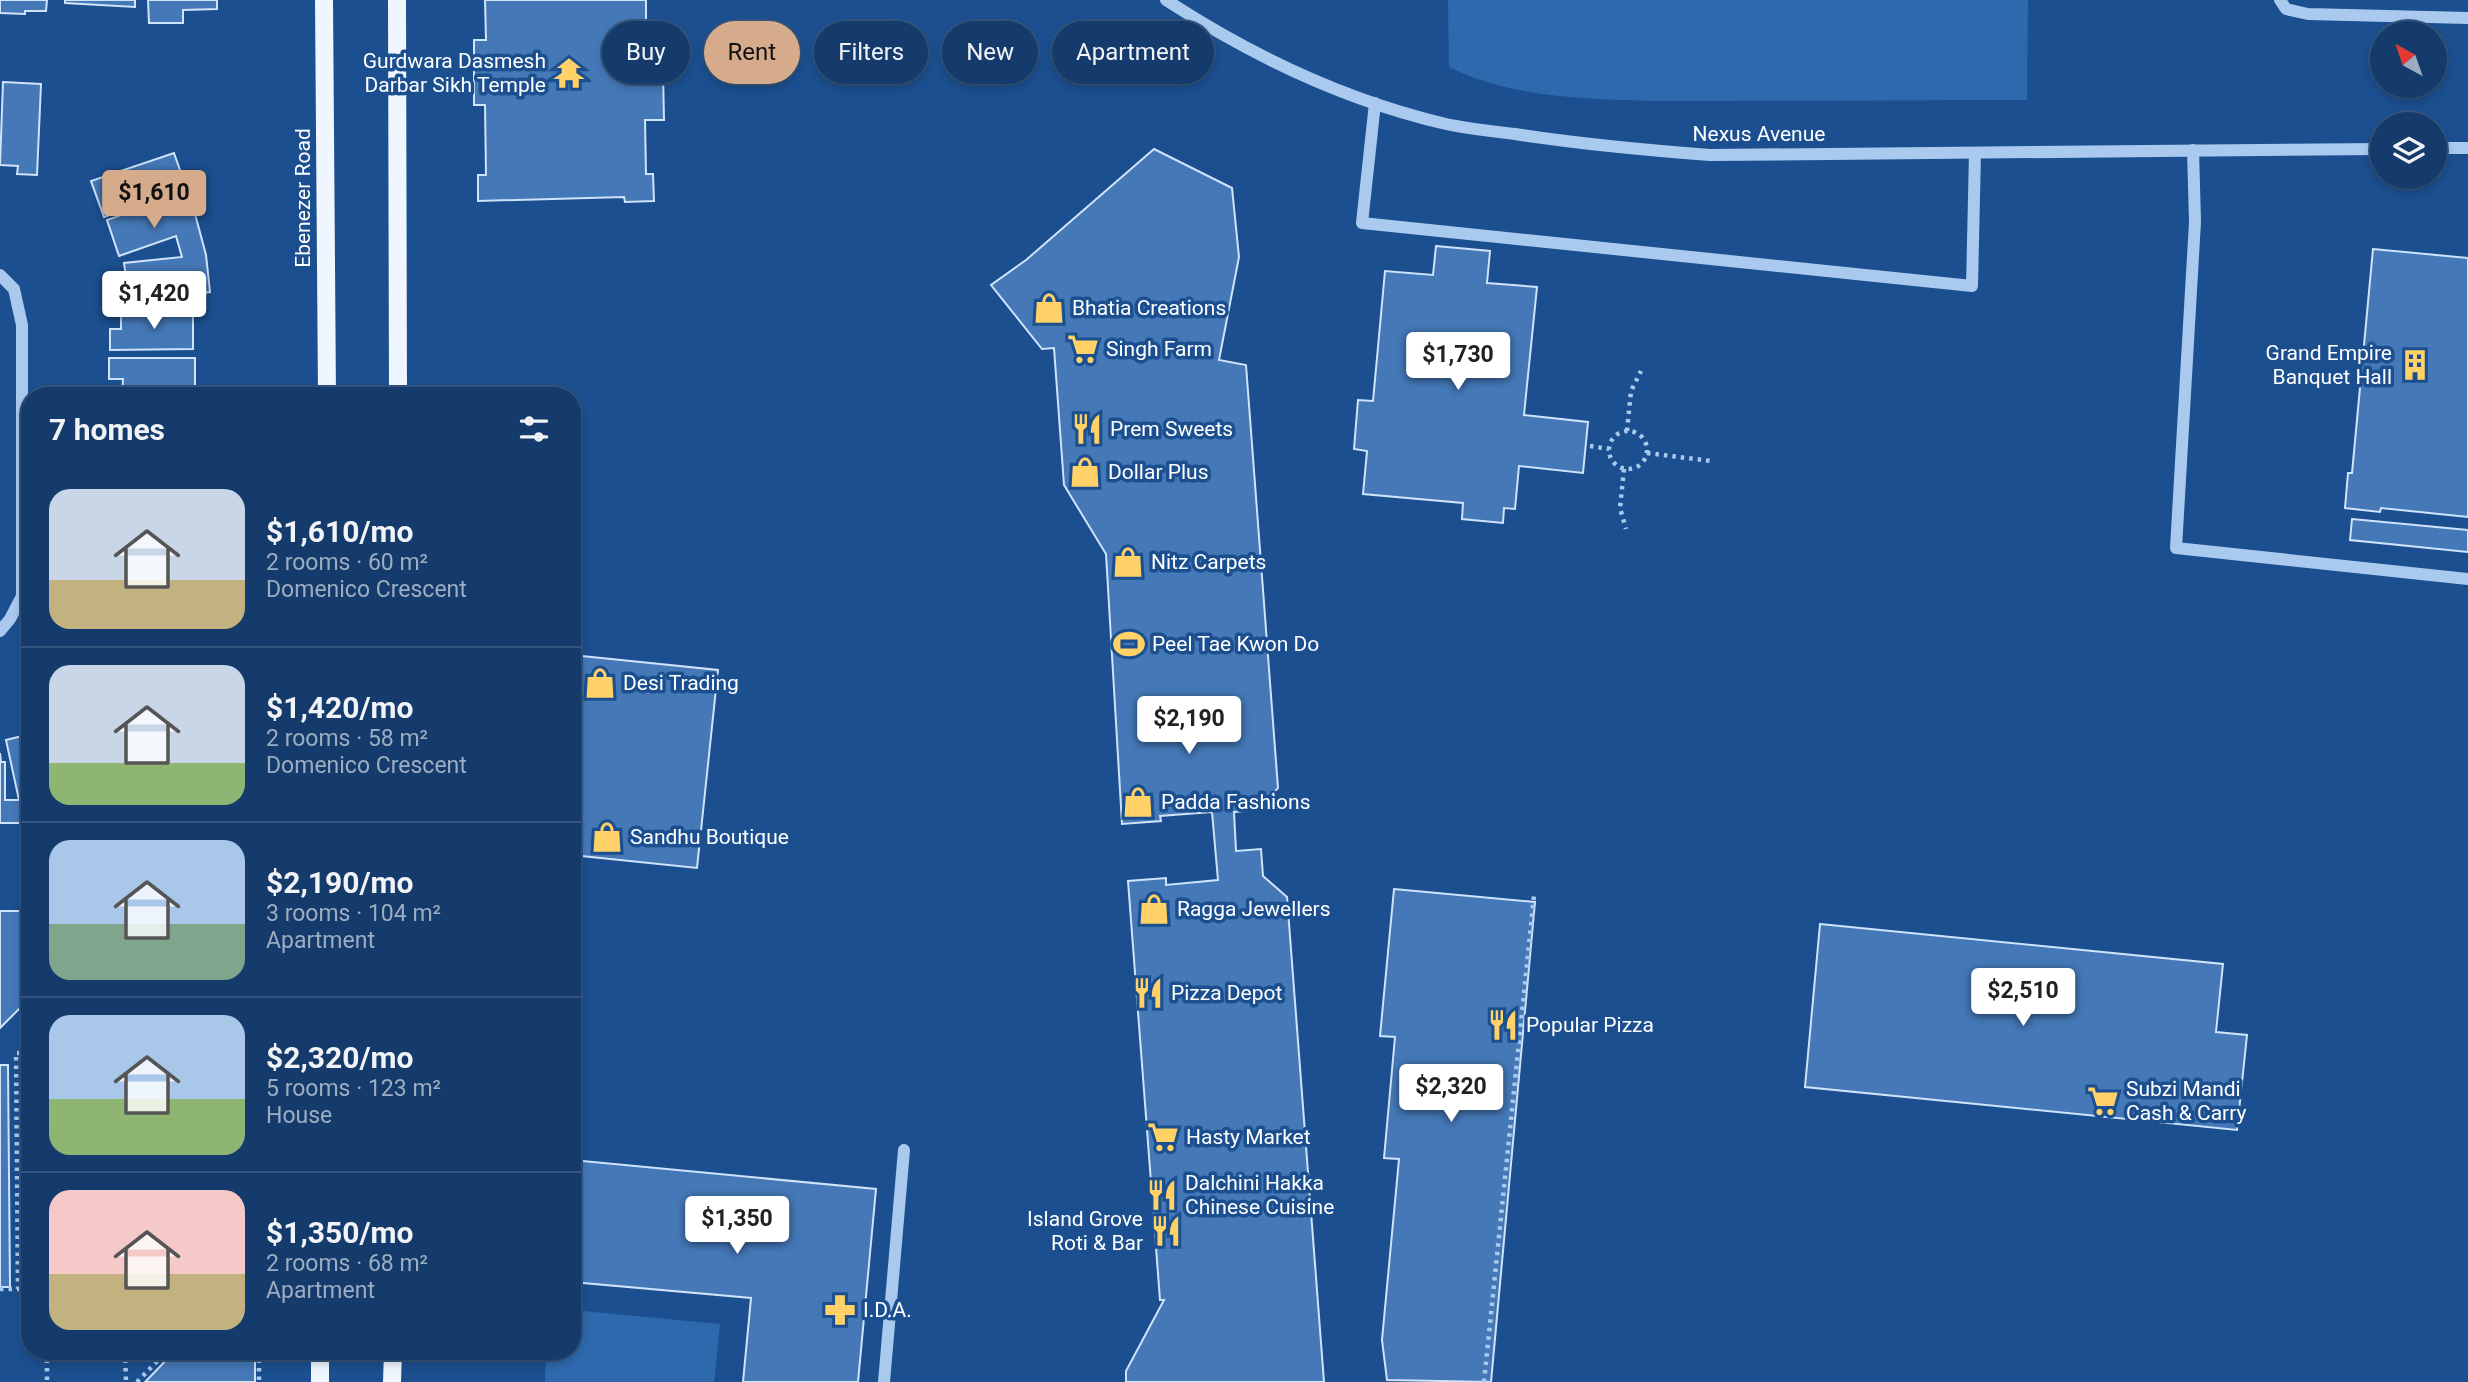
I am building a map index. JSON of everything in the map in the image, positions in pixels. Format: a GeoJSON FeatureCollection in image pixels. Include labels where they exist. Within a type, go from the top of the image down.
{"type":"FeatureCollection","features":[{"type":"Feature","properties":{"kind":"main road","name":"Ebenezer Road"},"geometry":{"type":"LineString","coordinates":[[324,0],[327,387]]}},
{"type":"Feature","properties":{"kind":"main road"},"geometry":{"type":"LineString","coordinates":[[397,0],[398,387]]}},
{"type":"Feature","properties":{"kind":"main road"},"geometry":{"type":"LineString","coordinates":[[320,1360],[320,1382]]}},
{"type":"Feature","properties":{"kind":"main road"},"geometry":{"type":"LineString","coordinates":[[392,1382],[393,1360]]}},
{"type":"Feature","properties":{"kind":"street","name":"Nexus Avenue"},"geometry":{"type":"LineString","coordinates":[[1166,0],[1214,31],[1255,52],[1375,103],[1448,125],[1599,147],[1710,155],[2370,149]]}},
{"type":"Feature","properties":{"kind":"street"},"geometry":{"type":"LineString","coordinates":[[2280,0],[2286,9],[2308,14],[2468,18]]}},
{"type":"Feature","properties":{"kind":"street"},"geometry":{"type":"LineString","coordinates":[[1375,103],[1362,223],[1972,286],[1975,153]]}},
{"type":"Feature","properties":{"kind":"street"},"geometry":{"type":"LineString","coordinates":[[2447,148],[2468,148]]}},
{"type":"Feature","properties":{"kind":"street"},"geometry":{"type":"LineString","coordinates":[[2193,150],[2195,222],[2176,548],[2468,579]]}},
{"type":"Feature","properties":{"kind":"street"},"geometry":{"type":"LineString","coordinates":[[0,275],[14,289],[22,325],[22,387]]}},
{"type":"Feature","properties":{"kind":"street"},"geometry":{"type":"LineString","coordinates":[[0,631],[21,598]]}},
{"type":"Feature","properties":{"kind":"street"},"geometry":{"type":"LineString","coordinates":[[884,1382],[904,1150]]}},
{"type":"Feature","properties":{"kind":"path"},"geometry":{"type":"LineString","coordinates":[[1627,431],[1631,391],[1641,371]]}},
{"type":"Feature","properties":{"kind":"path"},"geometry":{"type":"LineString","coordinates":[[1627,431],[1638,433],[1642,437],[1646,442],[1647,453],[1641,464],[1624,469],[1611,459],[1609,449],[1617,434],[1627,431]]}},
{"type":"Feature","properties":{"kind":"path"},"geometry":{"type":"LineString","coordinates":[[1590,446],[1609,449]]}},
{"type":"Feature","properties":{"kind":"path"},"geometry":{"type":"LineString","coordinates":[[1647,453],[1711,461]]}},
{"type":"Feature","properties":{"kind":"path"},"geometry":{"type":"LineString","coordinates":[[1624,469],[1620,508],[1626,529]]}},
{"type":"Feature","properties":{"kind":"path"},"geometry":{"type":"LineString","coordinates":[[1484,1382],[1534,896]]}},
{"type":"Feature","properties":{"kind":"path"},"geometry":{"type":"LineString","coordinates":[[0,1289],[18,1289],[16,1053],[21,1053]]}},
{"type":"Feature","properties":{"kind":"path"},"geometry":{"type":"LineString","coordinates":[[47,1360],[47,1382]]}},
{"type":"Feature","properties":{"kind":"path"},"geometry":{"type":"LineString","coordinates":[[125,1360],[126,1382]]}},
{"type":"Feature","properties":{"kind":"path"},"geometry":{"type":"LineString","coordinates":[[137,1382],[158,1360]]}},
{"type":"Feature","properties":{"kind":"path"},"geometry":{"type":"LineString","coordinates":[[259,1360],[259,1382]]}},
{"type":"Feature","properties":{"kind":"shaded area"},"geometry":{"type":"Polygon","coordinates":[[[1448,0],[2028,0],[2027,100],[1655,101],[1576,98],[1523,91],[1473,77],[1449,67],[1448,0]]]}},
{"type":"Feature","properties":{"kind":"shaded area"},"geometry":{"type":"Polygon","coordinates":[[[581,1311],[720,1324],[714,1382],[545,1382],[546,1360],[581,1360],[581,1311]]]}},
{"type":"Feature","properties":{"kind":"building"},"geometry":{"type":"Polygon","coordinates":[[[0,0],[47,0],[46,11],[0,13],[0,0]]]}},
{"type":"Feature","properties":{"kind":"building"},"geometry":{"type":"Polygon","coordinates":[[[65,0],[135,0],[135,7],[65,3],[65,0]]]}},
{"type":"Feature","properties":{"kind":"building"},"geometry":{"type":"Polygon","coordinates":[[[148,0],[217,0],[217,9],[183,10],[183,23],[149,23],[148,0]]]}},
{"type":"Feature","properties":{"kind":"building","name":"Gurdwara Dasmesh Darbar Sikh Temple"},"geometry":{"type":"Polygon","coordinates":[[[485,0],[646,0],[646,21],[602,21],[602,84],[663,84],[664,120],[645,120],[646,174],[653,174],[654,201],[625,202],[624,197],[478,201],[478,175],[486,175],[485,105],[474,105],[474,40],[486,40],[485,0]]]}},
{"type":"Feature","properties":{"kind":"building"},"geometry":{"type":"Polygon","coordinates":[[[3,82],[41,84],[37,175],[17,174],[18,166],[0,165],[3,82]]]}},
{"type":"Feature","properties":{"kind":"building"},"geometry":{"type":"Polygon","coordinates":[[[1154,149],[1232,188],[1239,257],[1219,360],[1246,365],[1278,788],[1258,810],[1234,812],[1236,851],[1261,849],[1263,876],[1287,897],[1324,1382],[1126,1382],[1126,1371],[1164,1300],[1160,1300],[1128,881],[1166,878],[1166,885],[1218,880],[1212,812],[1160,816],[1161,821],[1122,824],[1106,554],[1064,485],[1054,348],[1042,349],[991,285],[1026,260],[1154,149]]]}},
{"type":"Feature","properties":{"kind":"building"},"geometry":{"type":"Polygon","coordinates":[[[174,153],[206,255],[210,292],[121,302],[120,297],[114,298],[113,285],[127,284],[124,263],[182,257],[176,236],[119,256],[107,220],[164,200],[162,197],[104,217],[91,181],[174,153]]]}},
{"type":"Feature","properties":{"kind":"building"},"geometry":{"type":"Polygon","coordinates":[[[1436,246],[1490,251],[1487,283],[1537,287],[1524,415],[1588,422],[1583,473],[1519,466],[1515,509],[1504,508],[1503,523],[1462,519],[1463,503],[1363,494],[1367,451],[1354,449],[1358,400],[1373,401],[1385,271],[1433,275],[1436,246]]]}},
{"type":"Feature","properties":{"kind":"building","name":"Grand Empire Banquet Hall"},"geometry":{"type":"Polygon","coordinates":[[[2373,249],[2468,258],[2468,517],[2381,508],[2380,512],[2345,508],[2348,473],[2352,473],[2373,249]]]}},
{"type":"Feature","properties":{"kind":"building"},"geometry":{"type":"Polygon","coordinates":[[[121,311],[193,311],[193,349],[110,350],[110,329],[121,329],[121,311]]]}},
{"type":"Feature","properties":{"kind":"building"},"geometry":{"type":"Polygon","coordinates":[[[109,358],[195,358],[195,387],[123,387],[123,379],[109,379],[109,358]]]}},
{"type":"Feature","properties":{"kind":"building"},"geometry":{"type":"Polygon","coordinates":[[[2352,519],[2468,530],[2468,552],[2350,540],[2352,519]]]}},
{"type":"Feature","properties":{"kind":"building"},"geometry":{"type":"Polygon","coordinates":[[[581,656],[718,670],[697,868],[581,856],[581,656]]]}},
{"type":"Feature","properties":{"kind":"building"},"geometry":{"type":"Polygon","coordinates":[[[21,736],[21,823],[0,823],[0,753],[1,762],[5,762],[5,800],[19,800],[6,740],[21,736]]]}},
{"type":"Feature","properties":{"kind":"building"},"geometry":{"type":"Polygon","coordinates":[[[1394,889],[1535,902],[1491,1382],[1387,1380],[1382,1340],[1399,1159],[1384,1158],[1395,1037],[1380,1036],[1394,889]]]}},
{"type":"Feature","properties":{"kind":"building"},"geometry":{"type":"Polygon","coordinates":[[[0,911],[21,911],[21,1007],[0,1028],[0,911]]]}},
{"type":"Feature","properties":{"kind":"building"},"geometry":{"type":"Polygon","coordinates":[[[1820,924],[2223,964],[2216,1032],[2247,1035],[2237,1130],[1805,1087],[1820,924]]]}},
{"type":"Feature","properties":{"kind":"building"},"geometry":{"type":"Polygon","coordinates":[[[0,1065],[8,1065],[10,1287],[0,1287],[0,1065]]]}},
{"type":"Feature","properties":{"kind":"building"},"geometry":{"type":"Polygon","coordinates":[[[581,1161],[876,1189],[858,1382],[743,1382],[751,1298],[581,1283],[581,1161]]]}},
{"type":"Feature","properties":{"kind":"building"},"geometry":{"type":"Polygon","coordinates":[[[166,1360],[255,1360],[255,1382],[145,1382],[166,1360]]]}},
{"type":"Feature","properties":{"kind":"place","name":"Gurdwara Dasmesh Darbar Sikh Temple"},"geometry":{"type":"Point","coordinates":[569,73]}},
{"type":"Feature","properties":{"kind":"place","name":"Bhatia Creations"},"geometry":{"type":"Point","coordinates":[1049,308]}},
{"type":"Feature","properties":{"kind":"place","name":"Singh Farm"},"geometry":{"type":"Point","coordinates":[1083,349]}},
{"type":"Feature","properties":{"kind":"place","name":"Grand Empire Banquet Hall"},"geometry":{"type":"Point","coordinates":[2415,365]}},
{"type":"Feature","properties":{"kind":"place","name":"Prem Sweets"},"geometry":{"type":"Point","coordinates":[1087,429]}},
{"type":"Feature","properties":{"kind":"place","name":"Dollar Plus"},"geometry":{"type":"Point","coordinates":[1085,472]}},
{"type":"Feature","properties":{"kind":"place","name":"Nitz Carpets"},"geometry":{"type":"Point","coordinates":[1128,562]}},
{"type":"Feature","properties":{"kind":"place","name":"Peel Tae Kwon Do"},"geometry":{"type":"Point","coordinates":[1129,644]}},
{"type":"Feature","properties":{"kind":"place","name":"Desi Trading"},"geometry":{"type":"Point","coordinates":[600,683]}},
{"type":"Feature","properties":{"kind":"place","name":"Padda Fashions"},"geometry":{"type":"Point","coordinates":[1138,802]}},
{"type":"Feature","properties":{"kind":"place","name":"Sandhu Boutique"},"geometry":{"type":"Point","coordinates":[607,837]}},
{"type":"Feature","properties":{"kind":"place","name":"Ragga Jewellers"},"geometry":{"type":"Point","coordinates":[1154,909]}},
{"type":"Feature","properties":{"kind":"place","name":"Pizza Depot"},"geometry":{"type":"Point","coordinates":[1148,993]}},
{"type":"Feature","properties":{"kind":"place","name":"Popular Pizza"},"geometry":{"type":"Point","coordinates":[1503,1025]}},
{"type":"Feature","properties":{"kind":"place","name":"Subzi Mandi Cash & Carry"},"geometry":{"type":"Point","coordinates":[2103,1101]}},
{"type":"Feature","properties":{"kind":"place","name":"Hasty Market"},"geometry":{"type":"Point","coordinates":[1163,1137]}},
{"type":"Feature","properties":{"kind":"place","name":"Dalchini Hakka Chinese Cuisine"},"geometry":{"type":"Point","coordinates":[1162,1195]}},
{"type":"Feature","properties":{"kind":"place","name":"Island Grove Roti & Bar"},"geometry":{"type":"Point","coordinates":[1166,1231]}},
{"type":"Feature","properties":{"kind":"place","name":"I.D.A."},"geometry":{"type":"Point","coordinates":[840,1310]}}]}
